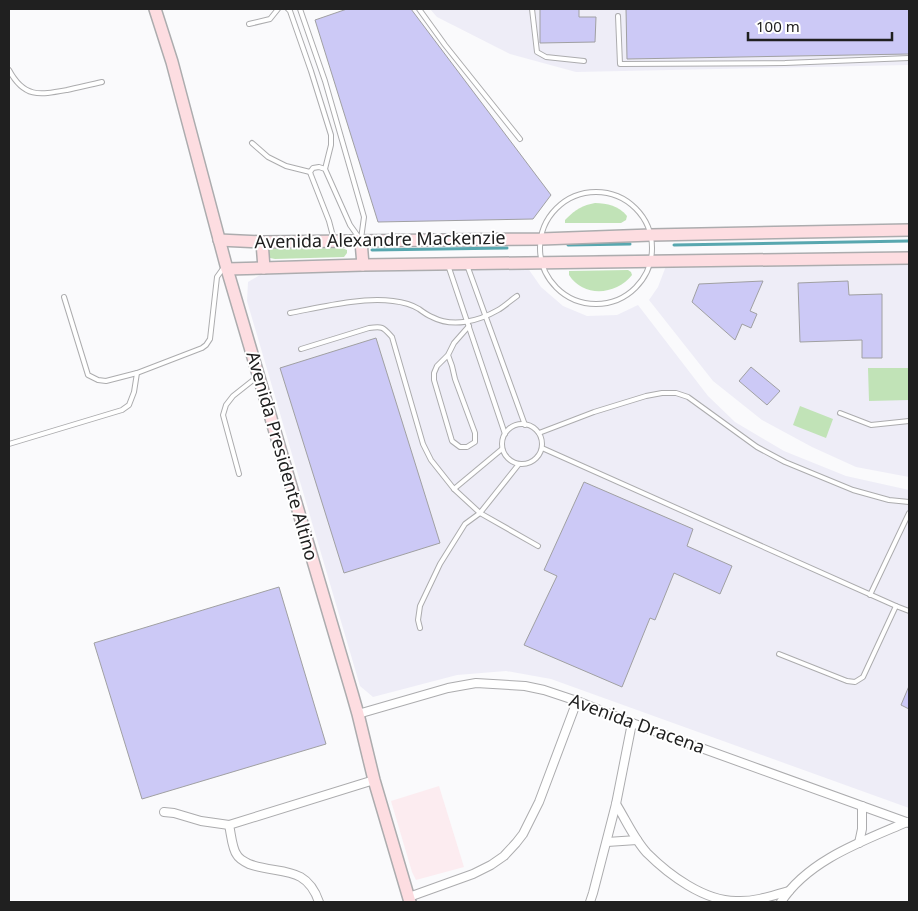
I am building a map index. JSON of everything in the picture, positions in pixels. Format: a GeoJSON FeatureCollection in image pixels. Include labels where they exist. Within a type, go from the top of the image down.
{"type":"FeatureCollection","features":[{"type":"Feature","properties":{"kind":"street","name":"Avenida Presidente Altino"},"geometry":{"type":"LineString","coordinates":[[156,9],[227,269],[358,714],[374,780],[410,900]]}},
{"type":"Feature","properties":{"kind":"street","name":"Avenida Alexandre Mackenzie"},"geometry":{"type":"LineString","coordinates":[[219,240],[262,242],[541,239],[909,230]]}},
{"type":"Feature","properties":{"kind":"street"},"geometry":{"type":"LineString","coordinates":[[361,241],[362,266]]}},
{"type":"Feature","properties":{"kind":"street"},"geometry":{"type":"LineString","coordinates":[[262,242],[264,268]]}},
{"type":"Feature","properties":{"kind":"street","name":"Avenida Alexandre Mackenzie"},"geometry":{"type":"LineString","coordinates":[[227,269],[909,258]]}},
{"type":"Feature","properties":{"kind":"street","name":"Avenida Dracena"},"geometry":{"type":"LineString","coordinates":[[358,714],[448,688],[476,683],[525,686],[577,701],[632,723],[908,823]]}},
{"type":"Feature","properties":{"kind":"street"},"geometry":{"type":"LineString","coordinates":[[410,900],[491,865],[504,856],[516,843],[539,802],[577,701]]}},
{"type":"Feature","properties":{"kind":"street"},"geometry":{"type":"LineString","coordinates":[[590,902],[616,804],[632,723]]}},
{"type":"Feature","properties":{"kind":"street"},"geometry":{"type":"LineString","coordinates":[[164,812],[229,825],[374,780]]}},
{"type":"Feature","properties":{"kind":"street"},"geometry":{"type":"LineString","coordinates":[[616,804],[637,840],[647,852],[676,878],[688,886],[709,896],[736,902],[749,901],[789,891]]}},
{"type":"Feature","properties":{"kind":"street"},"geometry":{"type":"LineString","coordinates":[[859,843],[862,829],[862,806]]}},
{"type":"Feature","properties":{"kind":"street"},"geometry":{"type":"LineString","coordinates":[[782,902],[789,891],[826,860],[859,843],[908,823]]}},
{"type":"Feature","properties":{"kind":"street"},"geometry":{"type":"LineString","coordinates":[[229,825],[237,855],[244,862],[258,867],[297,874],[314,890],[319,902]]}},
{"type":"Feature","properties":{"kind":"street"},"geometry":{"type":"LineString","coordinates":[[607,842],[637,840]]}},
{"type":"Feature","properties":{"kind":"lane"},"geometry":{"type":"LineString","coordinates":[[249,24],[270,19],[278,9]]}},
{"type":"Feature","properties":{"kind":"lane"},"geometry":{"type":"LineString","coordinates":[[288,9],[311,71],[330,135],[331,145],[325,169],[350,225],[361,241]]}},
{"type":"Feature","properties":{"kind":"lane"},"geometry":{"type":"LineString","coordinates":[[300,9],[324,81],[364,217],[364,230],[361,241]]}},
{"type":"Feature","properties":{"kind":"lane"},"geometry":{"type":"LineString","coordinates":[[419,9],[445,45],[520,139]]}},
{"type":"Feature","properties":{"kind":"lane"},"geometry":{"type":"LineString","coordinates":[[532,9],[537,52],[546,57],[584,62]]}},
{"type":"Feature","properties":{"kind":"lane"},"geometry":{"type":"LineString","coordinates":[[618,16],[620,64],[784,63],[909,58]]}},
{"type":"Feature","properties":{"kind":"lane"},"geometry":{"type":"LineString","coordinates":[[9,70],[14,80],[23,88],[33,93],[45,94],[102,82]]}},
{"type":"Feature","properties":{"kind":"lane"},"geometry":{"type":"LineString","coordinates":[[252,143],[268,158],[286,166],[310,172]]}},
{"type":"Feature","properties":{"kind":"lane"},"geometry":{"type":"LineString","coordinates":[[310,172],[314,168],[319,167],[325,169]]}},
{"type":"Feature","properties":{"kind":"lane"},"geometry":{"type":"LineString","coordinates":[[310,172],[335,241]]}},
{"type":"Feature","properties":{"kind":"lane"},"geometry":{"type":"LineString","coordinates":[[594,192],[615,196],[628,202],[642,216],[651,235],[651,261],[645,275],[641,282],[630,292],[616,300],[594,303],[578,300],[565,294],[553,283],[545,270],[541,251],[541,239],[548,219],[557,208],[581,194],[594,192]]}},
{"type":"Feature","properties":{"kind":"lane"},"geometry":{"type":"LineString","coordinates":[[448,264],[505,434]]}},
{"type":"Feature","properties":{"kind":"lane"},"geometry":{"type":"LineString","coordinates":[[467,264],[526,425]]}},
{"type":"Feature","properties":{"kind":"lane"},"geometry":{"type":"LineString","coordinates":[[64,297],[88,375],[98,380],[106,381],[137,373],[206,345],[210,339],[217,277],[222,270],[227,269]]}},
{"type":"Feature","properties":{"kind":"lane"},"geometry":{"type":"LineString","coordinates":[[448,355],[474,433],[474,442],[467,447],[460,448],[452,441],[434,380],[434,373],[437,366],[448,355],[468,324],[499,309],[517,296]]}},
{"type":"Feature","properties":{"kind":"lane"},"geometry":{"type":"LineString","coordinates":[[290,312],[347,303],[392,300],[417,308],[431,317],[442,321],[468,324]]}},
{"type":"Feature","properties":{"kind":"lane"},"geometry":{"type":"LineString","coordinates":[[301,349],[369,328],[384,328],[392,337],[423,444],[431,460],[454,489],[480,513],[538,546]]}},
{"type":"Feature","properties":{"kind":"lane"},"geometry":{"type":"LineString","coordinates":[[9,444],[122,410],[129,405],[134,392],[137,373]]}},
{"type":"Feature","properties":{"kind":"lane"},"geometry":{"type":"LineString","coordinates":[[239,474],[223,415],[226,405],[233,396],[259,375]]}},
{"type":"Feature","properties":{"kind":"lane"},"geometry":{"type":"LineString","coordinates":[[539,433],[594,412],[646,396],[676,393],[688,397],[757,447],[785,462],[853,490],[889,500],[909,502]]}},
{"type":"Feature","properties":{"kind":"lane"},"geometry":{"type":"LineString","coordinates":[[840,413],[871,425],[909,421]]}},
{"type":"Feature","properties":{"kind":"lane"},"geometry":{"type":"LineString","coordinates":[[526,425],[539,433],[542,440],[542,448],[534,461],[519,464],[511,461],[502,449],[502,441],[510,428],[526,425]]}},
{"type":"Feature","properties":{"kind":"lane"},"geometry":{"type":"LineString","coordinates":[[542,448],[909,612]]}},
{"type":"Feature","properties":{"kind":"lane"},"geometry":{"type":"LineString","coordinates":[[454,489],[502,449]]}},
{"type":"Feature","properties":{"kind":"lane"},"geometry":{"type":"LineString","coordinates":[[420,628],[418,620],[420,606],[440,564],[465,524],[480,513],[519,464]]}},
{"type":"Feature","properties":{"kind":"lane"},"geometry":{"type":"LineString","coordinates":[[870,594],[909,513]]}},
{"type":"Feature","properties":{"kind":"lane"},"geometry":{"type":"LineString","coordinates":[[779,654],[847,681],[855,682],[863,676],[896,606]]}},
{"type":"Feature","properties":{"kind":"shaded area"},"geometry":{"type":"Polygon","coordinates":[[[430,9],[909,9],[909,65],[576,72],[510,54],[437,17],[430,9]]]}},
{"type":"Feature","properties":{"kind":"shaded area"},"geometry":{"type":"Polygon","coordinates":[[[909,262],[909,477],[856,467],[812,447],[762,420],[713,381],[649,300],[658,287],[666,266],[909,262]]]}},
{"type":"Feature","properties":{"kind":"shaded area"},"geometry":{"type":"Polygon","coordinates":[[[527,267],[541,287],[563,306],[587,316],[617,315],[638,305],[708,396],[735,422],[784,451],[846,476],[909,490],[909,808],[551,679],[506,671],[457,675],[373,697],[360,686],[247,301],[248,282],[265,272],[527,267]]]}},
{"type":"Feature","properties":{"kind":"shaded area"},"geometry":{"type":"Polygon","coordinates":[[[439,786],[464,867],[416,880],[391,801],[439,786]]]}},
{"type":"Feature","properties":{"kind":"green space"},"geometry":{"type":"Polygon","coordinates":[[[595,203],[617,207],[627,216],[626,220],[621,223],[565,223],[565,220],[576,210],[595,203]]]}},
{"type":"Feature","properties":{"kind":"green space"},"geometry":{"type":"Polygon","coordinates":[[[342,248],[347,250],[344,257],[275,259],[270,258],[265,253],[268,249],[342,248]]]}},
{"type":"Feature","properties":{"kind":"green space"},"geometry":{"type":"Polygon","coordinates":[[[628,270],[632,275],[625,282],[618,287],[600,291],[583,288],[569,275],[569,271],[628,270]]]}},
{"type":"Feature","properties":{"kind":"green space"},"geometry":{"type":"Polygon","coordinates":[[[868,368],[909,368],[909,400],[869,401],[868,368]]]}},
{"type":"Feature","properties":{"kind":"green space"},"geometry":{"type":"Polygon","coordinates":[[[800,406],[833,419],[826,438],[793,425],[800,406]]]}},
{"type":"Feature","properties":{"kind":"building"},"geometry":{"type":"Polygon","coordinates":[[[347,9],[411,9],[551,195],[533,219],[378,222],[315,20],[347,9]]]}},
{"type":"Feature","properties":{"kind":"building"},"geometry":{"type":"Polygon","coordinates":[[[540,9],[579,9],[579,17],[596,17],[595,42],[540,43],[540,9]]]}},
{"type":"Feature","properties":{"kind":"building"},"geometry":{"type":"Polygon","coordinates":[[[626,9],[909,9],[909,54],[627,59],[626,9]]]}},
{"type":"Feature","properties":{"kind":"building"},"geometry":{"type":"Polygon","coordinates":[[[763,281],[750,311],[757,314],[751,328],[742,324],[735,340],[692,302],[699,284],[763,281]]]}},
{"type":"Feature","properties":{"kind":"building"},"geometry":{"type":"Polygon","coordinates":[[[848,281],[849,295],[882,294],[882,358],[862,358],[862,340],[800,342],[798,283],[848,281]]]}},
{"type":"Feature","properties":{"kind":"building"},"geometry":{"type":"Polygon","coordinates":[[[376,338],[440,543],[344,573],[280,368],[376,338]]]}},
{"type":"Feature","properties":{"kind":"building"},"geometry":{"type":"Polygon","coordinates":[[[751,367],[780,391],[767,405],[739,381],[751,367]]]}},
{"type":"Feature","properties":{"kind":"building"},"geometry":{"type":"Polygon","coordinates":[[[584,482],[693,529],[687,546],[732,566],[720,594],[674,573],[655,620],[650,618],[622,687],[524,645],[557,576],[544,570],[584,482]]]}},
{"type":"Feature","properties":{"kind":"building"},"geometry":{"type":"Polygon","coordinates":[[[279,587],[326,744],[142,799],[94,643],[279,587]]]}},
{"type":"Feature","properties":{"kind":"building"},"geometry":{"type":"Polygon","coordinates":[[[909,686],[909,709],[901,705],[909,686]]]}},
{"type":"Feature","properties":{"kind":"waterway"},"geometry":{"type":"LineString","coordinates":[[674,245],[909,241]]}},
{"type":"Feature","properties":{"kind":"waterway"},"geometry":{"type":"LineString","coordinates":[[568,245],[630,244]]}},
{"type":"Feature","properties":{"kind":"waterway"},"geometry":{"type":"LineString","coordinates":[[372,250],[507,248]]}}]}
